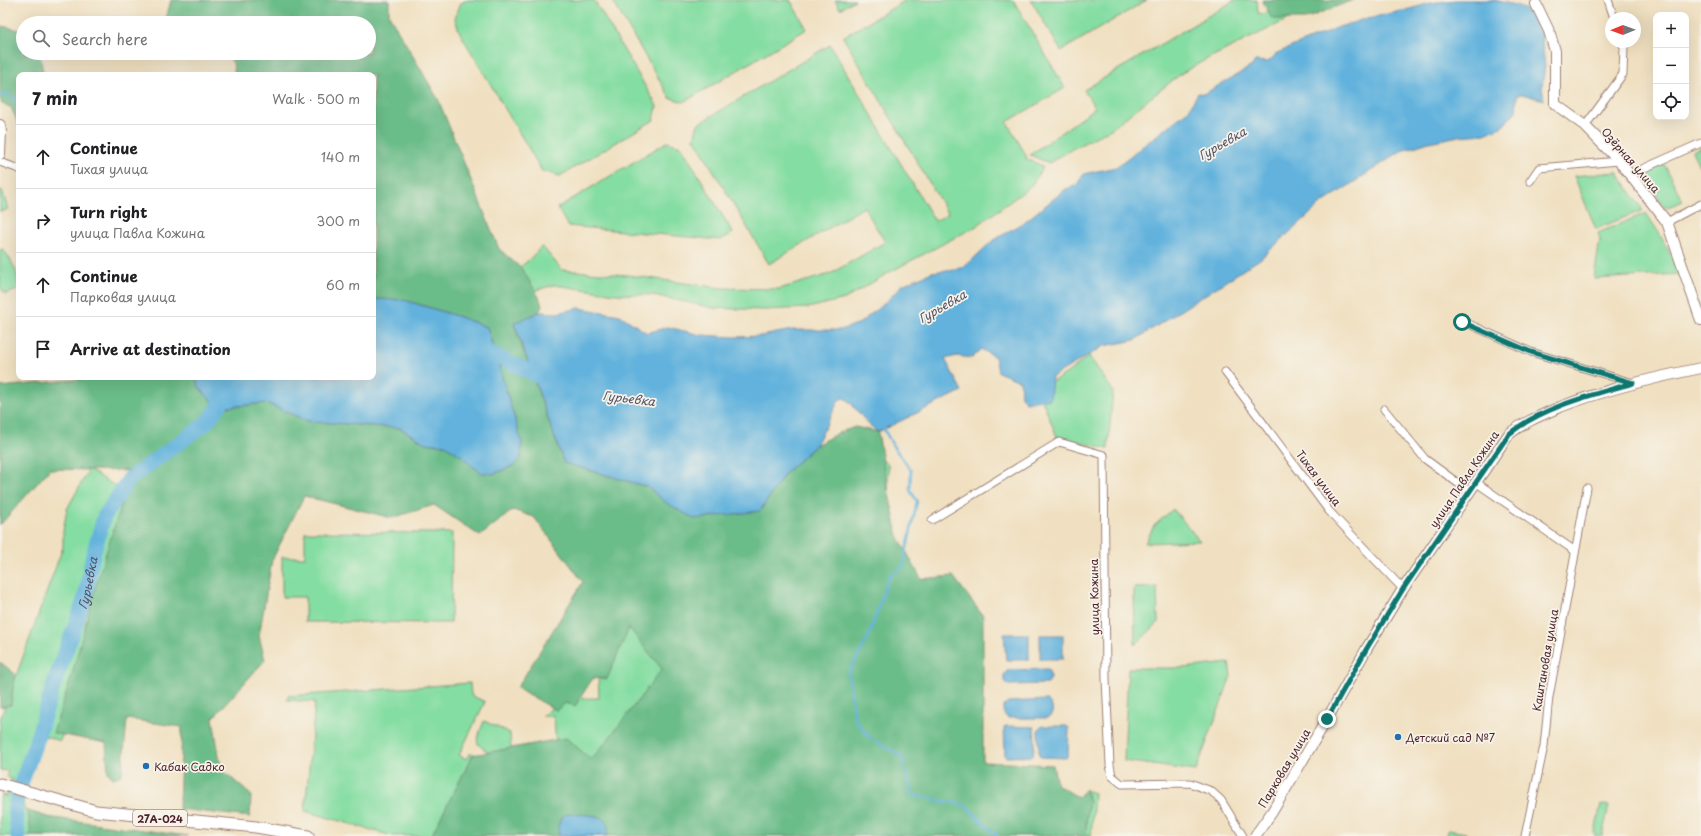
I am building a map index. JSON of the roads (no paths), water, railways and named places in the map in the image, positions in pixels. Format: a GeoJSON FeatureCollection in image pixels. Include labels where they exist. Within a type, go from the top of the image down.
{"type":"FeatureCollection","features":[{"type":"Feature","properties":{"kind":"main road","name":"27А-024"},"geometry":{"type":"LineString","coordinates":[[3,785],[96,811],[256,827],[308,836]]}},
{"type":"Feature","properties":{"kind":"street"},"geometry":{"type":"LineString","coordinates":[[1608,0],[1612,12]]}},
{"type":"Feature","properties":{"kind":"street","name":"Озёрная улица"},"geometry":{"type":"LineString","coordinates":[[1536,4],[1556,51],[1555,104],[1585,126],[1619,161],[1631,174],[1667,222],[1701,320]]}},
{"type":"Feature","properties":{"kind":"street"},"geometry":{"type":"LineString","coordinates":[[1585,126],[1623,74],[1624,48]]}},
{"type":"Feature","properties":{"kind":"street"},"geometry":{"type":"LineString","coordinates":[[0,125],[0,154]]}},
{"type":"Feature","properties":{"kind":"street"},"geometry":{"type":"LineString","coordinates":[[1631,174],[1701,143]]}},
{"type":"Feature","properties":{"kind":"street"},"geometry":{"type":"LineString","coordinates":[[1530,181],[1539,168],[1619,161]]}},
{"type":"Feature","properties":{"kind":"street"},"geometry":{"type":"LineString","coordinates":[[0,162],[16,169]]}},
{"type":"Feature","properties":{"kind":"street"},"geometry":{"type":"LineString","coordinates":[[1667,222],[1701,204]]}},
{"type":"Feature","properties":{"kind":"street"},"geometry":{"type":"LineString","coordinates":[[1462,322],[1531,352],[1633,383]]}},
{"type":"Feature","properties":{"kind":"street","name":"улица Павла Кожина"},"geometry":{"type":"LineString","coordinates":[[1367,648],[1403,589],[1477,483],[1509,434],[1521,424],[1580,399],[1633,383],[1701,368]]}},
{"type":"Feature","properties":{"kind":"street","name":"Тихая улица"},"geometry":{"type":"LineString","coordinates":[[1225,372],[1329,510],[1403,589]]}},
{"type":"Feature","properties":{"kind":"street"},"geometry":{"type":"LineString","coordinates":[[1384,409],[1425,459],[1470,492]]}},
{"type":"Feature","properties":{"kind":"street","name":"улица Кожина"},"geometry":{"type":"LineString","coordinates":[[932,520],[1059,442],[1104,455],[1106,679],[1110,765],[1112,776],[1122,784],[1190,783],[1211,791],[1221,800],[1243,836]]}},
{"type":"Feature","properties":{"kind":"street"},"geometry":{"type":"LineString","coordinates":[[1477,483],[1575,551]]}},
{"type":"Feature","properties":{"kind":"street","name":"Каштановая улица"},"geometry":{"type":"LineString","coordinates":[[1525,836],[1544,746],[1549,697],[1587,488]]}},
{"type":"Feature","properties":{"kind":"street","name":"Парковая улица"},"geometry":{"type":"LineString","coordinates":[[1255,836],[1272,812],[1367,648]]}},
{"type":"Feature","properties":{"kind":"water"},"geometry":{"type":"Polygon","coordinates":[[[1456,0],[1494,0],[1519,6],[1528,11],[1541,33],[1545,66],[1542,87],[1544,100],[1522,94],[1517,95],[1516,111],[1503,126],[1485,134],[1459,136],[1429,142],[1401,151],[1321,204],[1260,259],[1135,340],[1104,346],[1052,377],[1050,399],[1026,402],[1021,397],[1020,381],[998,372],[995,357],[981,349],[972,358],[957,356],[945,359],[962,391],[878,432],[870,426],[848,400],[843,398],[839,400],[816,445],[785,473],[760,511],[694,519],[665,502],[648,487],[564,463],[514,323],[539,312],[557,313],[579,308],[620,315],[647,333],[668,327],[701,335],[734,337],[761,336],[792,330],[841,330],[860,323],[887,301],[902,285],[932,272],[961,268],[971,261],[991,242],[1027,220],[1066,189],[1077,185],[1083,174],[1116,167],[1188,111],[1198,93],[1204,94],[1252,66],[1255,61],[1268,62],[1277,53],[1339,27],[1368,18],[1431,3],[1456,0]]]}},
{"type":"Feature","properties":{"kind":"water"},"geometry":{"type":"Polygon","coordinates":[[[376,299],[404,300],[487,327],[522,443],[521,458],[513,466],[493,474],[482,473],[463,457],[445,445],[425,443],[400,428],[307,421],[266,403],[218,408],[199,387],[196,380],[376,380],[376,299]]]}},
{"type":"Feature","properties":{"kind":"water"},"geometry":{"type":"Polygon","coordinates":[[[1004,634],[1029,634],[1029,660],[1006,660],[1004,634]]]}},
{"type":"Feature","properties":{"kind":"water"},"geometry":{"type":"Polygon","coordinates":[[[1040,635],[1063,635],[1063,659],[1040,659],[1040,635]]]}},
{"type":"Feature","properties":{"kind":"water"},"geometry":{"type":"Polygon","coordinates":[[[1048,669],[1050,673],[1050,680],[1048,684],[1008,685],[1004,681],[1004,675],[1008,670],[1048,669]]]}},
{"type":"Feature","properties":{"kind":"water"},"geometry":{"type":"Polygon","coordinates":[[[1047,700],[1051,704],[1052,709],[1052,714],[1048,718],[1009,718],[1004,713],[1003,706],[1008,702],[1047,700]]]}},
{"type":"Feature","properties":{"kind":"water"},"geometry":{"type":"Polygon","coordinates":[[[1042,726],[1067,726],[1069,728],[1068,756],[1066,758],[1041,757],[1039,755],[1038,730],[1042,726]]]}},
{"type":"Feature","properties":{"kind":"water"},"geometry":{"type":"Polygon","coordinates":[[[1004,727],[1034,727],[1035,741],[1033,756],[1006,757],[1004,727]]]}},
{"type":"Feature","properties":{"kind":"water"},"geometry":{"type":"Polygon","coordinates":[[[567,814],[589,815],[602,818],[606,822],[608,828],[607,836],[559,836],[559,824],[567,814]]]}},
{"type":"Feature","properties":{"kind":"waterway"},"geometry":{"type":"LineString","coordinates":[[0,95],[7,94],[16,101]]}},
{"type":"Feature","properties":{"kind":"waterway","name":"Гурьевка"},"geometry":{"type":"LineString","coordinates":[[477,347],[549,381]]}},
{"type":"Feature","properties":{"kind":"waterway","name":"Гурьевка"},"geometry":{"type":"LineString","coordinates":[[18,836],[15,807],[22,781],[56,678],[85,598],[93,555],[104,517],[129,479],[205,424],[218,408],[235,380]]}},
{"type":"Feature","properties":{"kind":"waterway"},"geometry":{"type":"LineString","coordinates":[[884,429],[893,446],[911,470],[910,490],[917,501],[903,567],[889,576],[869,636],[848,674],[855,720],[871,739],[901,755],[912,795],[965,805],[997,836]]}},
{"type":"Feature","properties":{"kind":"place","name":"Детский сад №7"},"geometry":{"type":"Point","coordinates":[1398,737]}},
{"type":"Feature","properties":{"kind":"place","name":"Кабак Садко"},"geometry":{"type":"Point","coordinates":[146,766]}}]}
